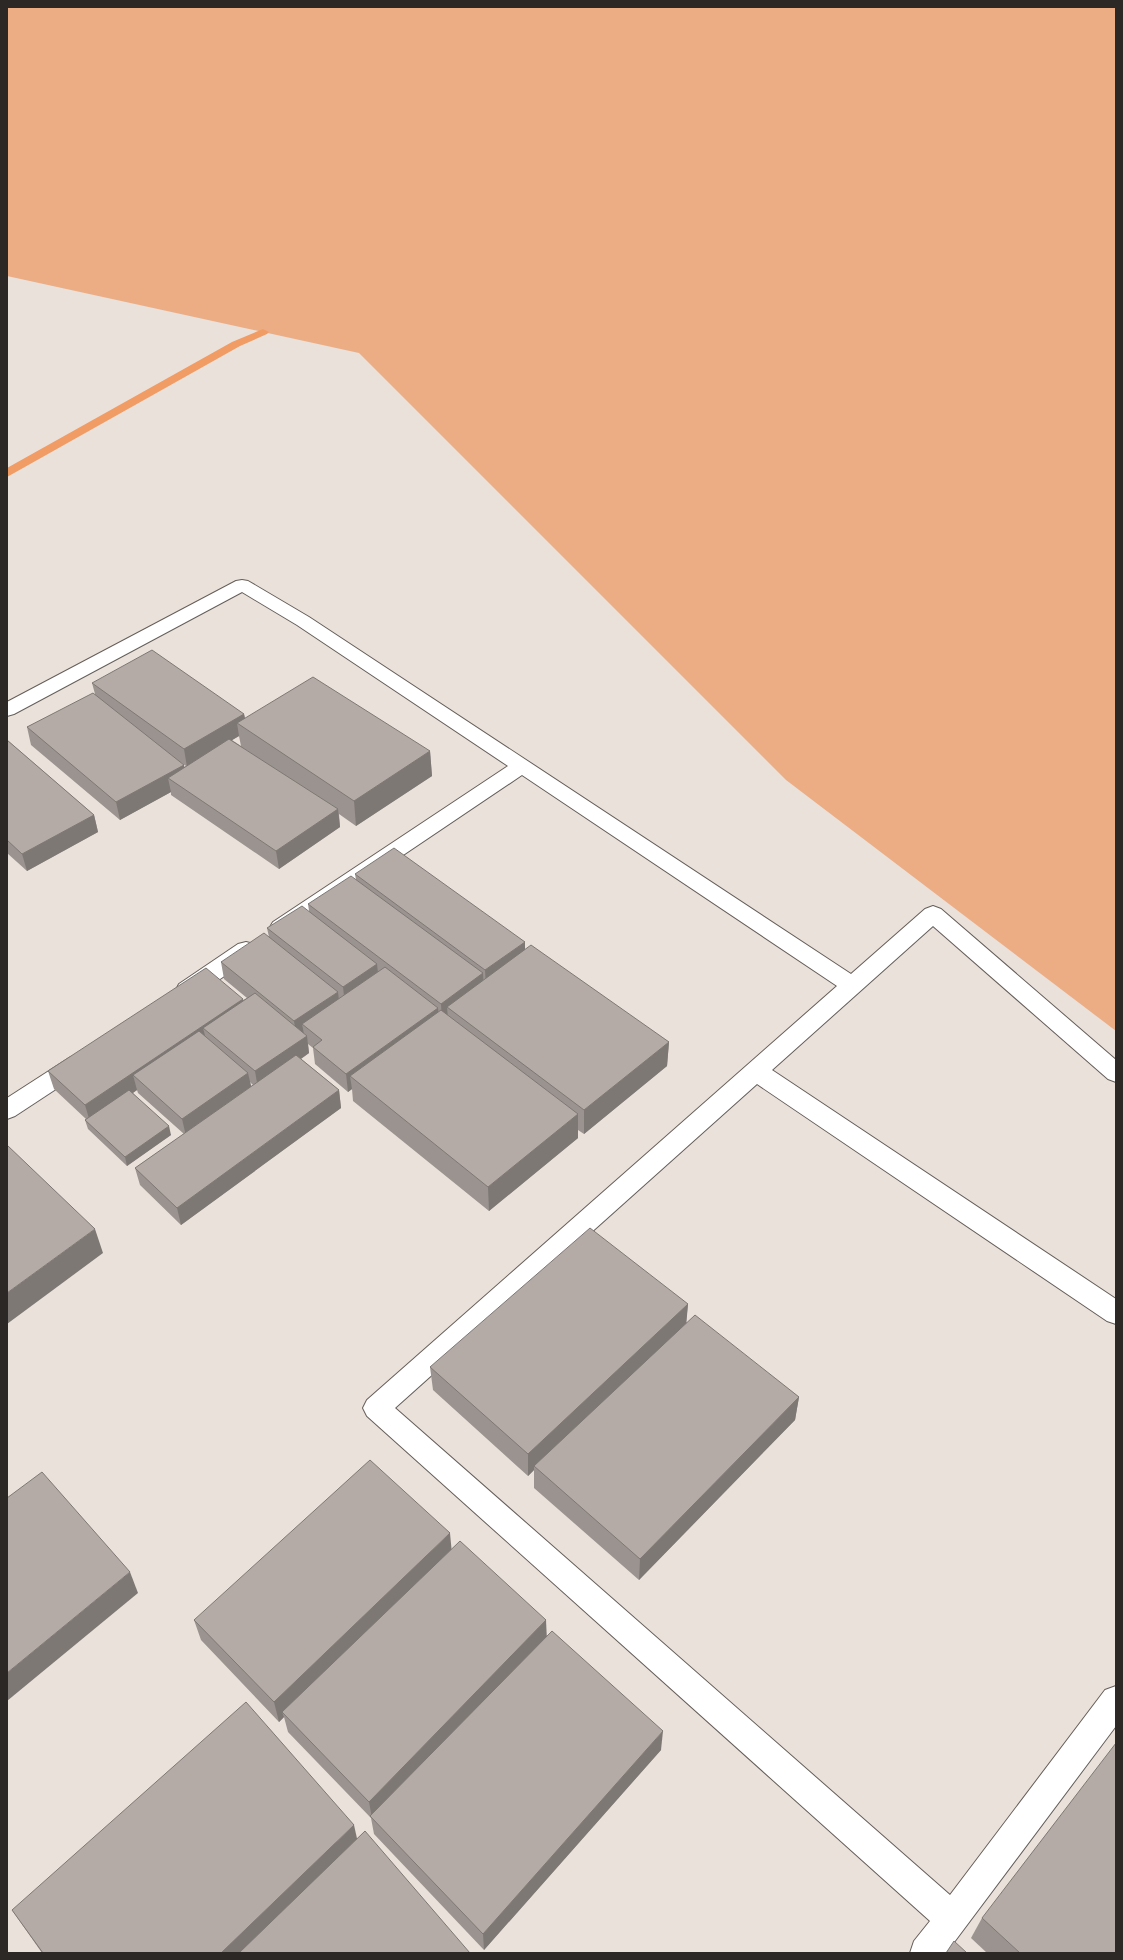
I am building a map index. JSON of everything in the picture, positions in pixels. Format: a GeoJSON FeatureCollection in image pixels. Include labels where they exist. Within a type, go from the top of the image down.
{"type":"FeatureCollection","features":[{"type":"Feature","properties":{"kind":"street"},"geometry":{"type":"LineString","coordinates":[[7,710],[242,585],[296,617],[853,986]]}},
{"type":"Feature","properties":{"kind":"street"},"geometry":{"type":"LineString","coordinates":[[172,1000],[522,766]]}},
{"type":"Feature","properties":{"kind":"street"},"geometry":{"type":"LineString","coordinates":[[952,1919],[376,1408],[933,914],[1116,1073]]}},
{"type":"Feature","properties":{"kind":"street"},"geometry":{"type":"LineString","coordinates":[[7,1110],[93,1053]]}},
{"type":"Feature","properties":{"kind":"street"},"geometry":{"type":"LineString","coordinates":[[756,1071],[1116,1313]]}},
{"type":"Feature","properties":{"kind":"street"},"geometry":{"type":"LineString","coordinates":[[926,1953],[1116,1701]]}},
{"type":"Feature","properties":{"kind":"shaded area"},"geometry":{"type":"Polygon","coordinates":[[[7,7],[1116,7],[1116,1031],[786,780],[359,353],[7,276],[7,7]]]}},
{"type":"Feature","properties":{"kind":"building"},"geometry":{"type":"Polygon","coordinates":[[[152,650],[244,714],[184,749],[92,683],[152,650]]]}},
{"type":"Feature","properties":{"kind":"building"},"geometry":{"type":"Polygon","coordinates":[[[313,677],[430,751],[354,801],[237,723],[313,677]]]}},
{"type":"Feature","properties":{"kind":"building"},"geometry":{"type":"Polygon","coordinates":[[[93,693],[184,765],[116,802],[27,727],[93,693]]]}},
{"type":"Feature","properties":{"kind":"building"},"geometry":{"type":"Polygon","coordinates":[[[229,739],[338,809],[276,851],[168,778],[229,739]]]}},
{"type":"Feature","properties":{"kind":"building"},"geometry":{"type":"Polygon","coordinates":[[[7,740],[94,815],[22,854],[7,840],[7,740]]]}},
{"type":"Feature","properties":{"kind":"building"},"geometry":{"type":"Polygon","coordinates":[[[394,848],[525,942],[485,970],[355,874],[394,848]]]}},
{"type":"Feature","properties":{"kind":"building"},"geometry":{"type":"Polygon","coordinates":[[[351,876],[483,973],[441,1004],[308,904],[351,876]]]}},
{"type":"Feature","properties":{"kind":"building"},"geometry":{"type":"Polygon","coordinates":[[[302,906],[377,964],[343,987],[267,928],[302,906]]]}},
{"type":"Feature","properties":{"kind":"building"},"geometry":{"type":"Polygon","coordinates":[[[264,933],[338,992],[294,1021],[221,962],[264,933]]]}},
{"type":"Feature","properties":{"kind":"building"},"geometry":{"type":"Polygon","coordinates":[[[531,945],[669,1042],[584,1110],[447,1007],[531,945]]]}},
{"type":"Feature","properties":{"kind":"building"},"geometry":{"type":"Polygon","coordinates":[[[385,967],[438,1008],[346,1074],[313,1047],[322,1040],[302,1024],[385,967]]]}},
{"type":"Feature","properties":{"kind":"building"},"geometry":{"type":"Polygon","coordinates":[[[206,968],[243,999],[85,1105],[48,1071],[206,968]]]}},
{"type":"Feature","properties":{"kind":"building"},"geometry":{"type":"Polygon","coordinates":[[[255,993],[307,1036],[255,1071],[203,1028],[255,993]]]}},
{"type":"Feature","properties":{"kind":"building"},"geometry":{"type":"Polygon","coordinates":[[[441,1010],[578,1114],[488,1187],[350,1076],[441,1010]]]}},
{"type":"Feature","properties":{"kind":"building"},"geometry":{"type":"Polygon","coordinates":[[[199,1031],[248,1073],[182,1119],[133,1075],[199,1031]]]}},
{"type":"Feature","properties":{"kind":"building"},"geometry":{"type":"Polygon","coordinates":[[[296,1055],[339,1090],[177,1208],[135,1168],[296,1055]]]}},
{"type":"Feature","properties":{"kind":"building"},"geometry":{"type":"Polygon","coordinates":[[[129,1090],[169,1126],[125,1157],[85,1120],[129,1090]]]}},
{"type":"Feature","properties":{"kind":"building"},"geometry":{"type":"Polygon","coordinates":[[[7,1145],[95,1229],[7,1293],[7,1145]]]}},
{"type":"Feature","properties":{"kind":"building"},"geometry":{"type":"Polygon","coordinates":[[[590,1228],[688,1304],[528,1454],[430,1367],[590,1228]]]}},
{"type":"Feature","properties":{"kind":"building"},"geometry":{"type":"Polygon","coordinates":[[[695,1315],[799,1397],[640,1559],[534,1466],[695,1315]]]}},
{"type":"Feature","properties":{"kind":"building"},"geometry":{"type":"Polygon","coordinates":[[[370,1460],[450,1533],[274,1702],[194,1620],[370,1460]]]}},
{"type":"Feature","properties":{"kind":"building"},"geometry":{"type":"Polygon","coordinates":[[[42,1472],[130,1572],[7,1673],[7,1498],[42,1472]]]}},
{"type":"Feature","properties":{"kind":"building"},"geometry":{"type":"Polygon","coordinates":[[[460,1541],[546,1620],[369,1802],[282,1712],[460,1541]]]}},
{"type":"Feature","properties":{"kind":"building"},"geometry":{"type":"Polygon","coordinates":[[[552,1631],[663,1731],[483,1934],[370,1816],[552,1631]]]}},
{"type":"Feature","properties":{"kind":"building"},"geometry":{"type":"Polygon","coordinates":[[[246,1702],[354,1825],[221,1953],[43,1953],[12,1910],[246,1702]]]}},
{"type":"Feature","properties":{"kind":"building"},"geometry":{"type":"Polygon","coordinates":[[[1116,1743],[1116,1953],[1020,1953],[982,1918],[1116,1743]]]}},
{"type":"Feature","properties":{"kind":"building"},"geometry":{"type":"Polygon","coordinates":[[[365,1831],[470,1953],[239,1953],[365,1831]]]}},
{"type":"Feature","properties":{"kind":"building"},"geometry":{"type":"Polygon","coordinates":[[[954,1941],[967,1953],[946,1953],[954,1941]]]}},
{"type":"Feature","properties":{"kind":"waterway"},"geometry":{"type":"LineString","coordinates":[[7,473],[236,344],[263,332]]}}]}
